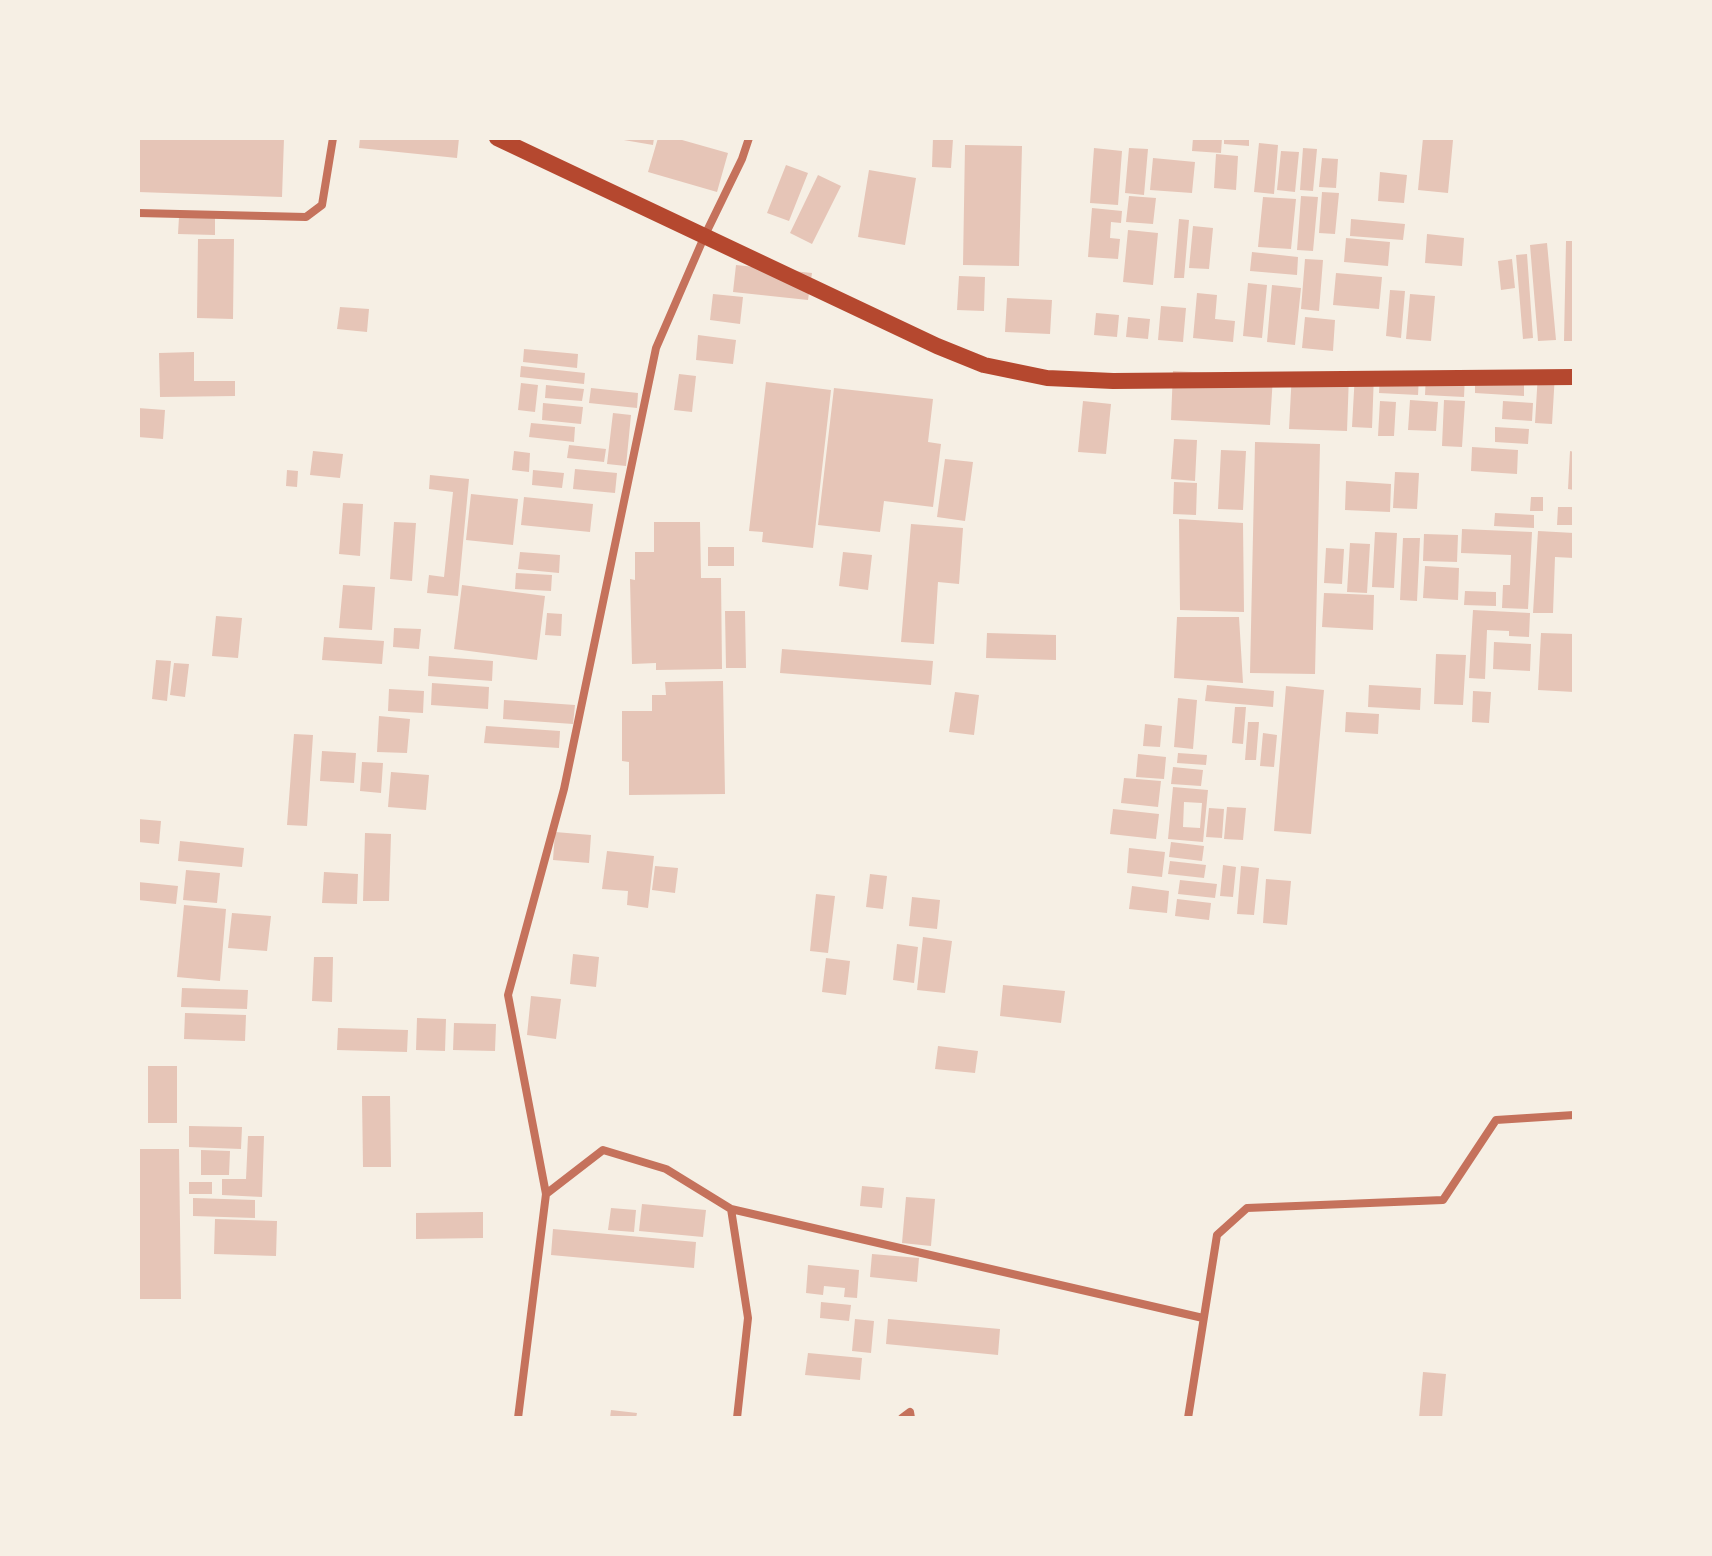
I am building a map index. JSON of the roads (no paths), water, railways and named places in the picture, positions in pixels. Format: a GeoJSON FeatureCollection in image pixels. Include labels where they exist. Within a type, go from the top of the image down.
{"type":"FeatureCollection","features":[{"type":"Feature","properties":{"kind":"highway"},"geometry":{"type":"LineString","coordinates":[[497,138],[937,346],[984,365],[1047,378],[1127,381],[1574,377]]}},
{"type":"Feature","properties":{"kind":"street"},"geometry":{"type":"LineString","coordinates":[[138,213],[306,217],[322,205],[333,138]]}},
{"type":"Feature","properties":{"kind":"street"},"geometry":{"type":"LineString","coordinates":[[518,1418],[546,1194],[508,995],[564,789],[656,348],[749,138]]}},
{"type":"Feature","properties":{"kind":"street"},"geometry":{"type":"LineString","coordinates":[[1188,1418],[1217,1235],[1247,1208],[1443,1200],[1496,1120],[1574,1115]]}},
{"type":"Feature","properties":{"kind":"street"},"geometry":{"type":"LineString","coordinates":[[546,1194],[603,1150],[666,1169],[731,1209],[1203,1318]]}},
{"type":"Feature","properties":{"kind":"street"},"geometry":{"type":"LineString","coordinates":[[731,1209],[748,1318],[737,1418]]}},
{"type":"Feature","properties":{"kind":"street"},"geometry":{"type":"LineString","coordinates":[[902,1418],[910,1412],[911,1418]]}}]}
